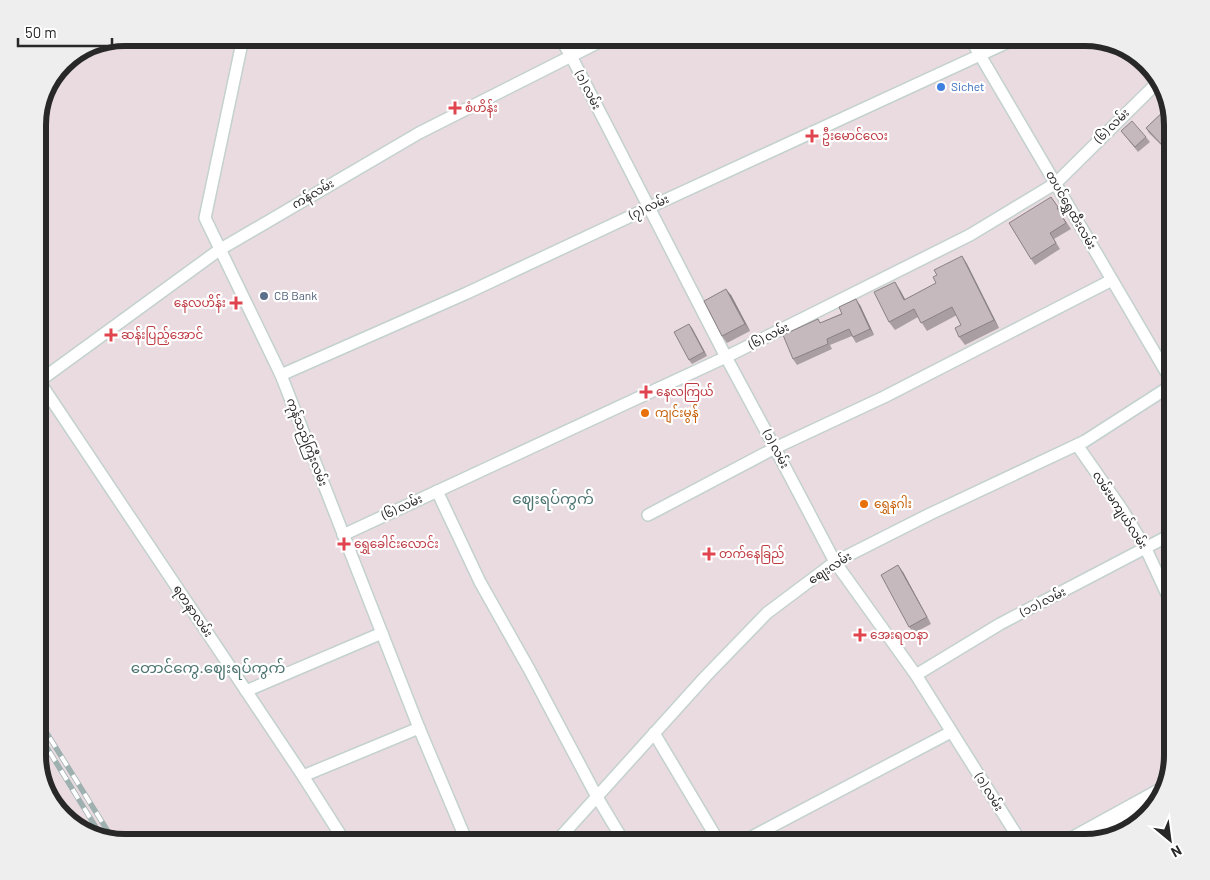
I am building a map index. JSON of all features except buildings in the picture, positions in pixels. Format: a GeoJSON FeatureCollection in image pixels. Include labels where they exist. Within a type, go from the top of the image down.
{"type":"FeatureCollection","features":[{"type":"Feature","properties":{"kind":"street","name":"ကုန်သည်ကြီးလမ်း"},"geometry":{"type":"LineString","coordinates":[[241,46],[205,218],[281,375],[419,728],[464,834]]}},
{"type":"Feature","properties":{"kind":"street","name":"(၁) လမ်း"},"geometry":{"type":"LineString","coordinates":[[565,46],[835,562],[916,676],[1016,834]]}},
{"type":"Feature","properties":{"kind":"street","name":"ကန်လမ်း"},"geometry":{"type":"LineString","coordinates":[[46,375],[219,250],[419,132],[591,46]]}},
{"type":"Feature","properties":{"kind":"street","name":"တပင်ရွှေထီးလမ်း"},"geometry":{"type":"LineString","coordinates":[[975,46],[1164,369]]}},
{"type":"Feature","properties":{"kind":"street","name":"(၇) လမ်း"},"geometry":{"type":"LineString","coordinates":[[281,375],[467,294],[998,46]]}},
{"type":"Feature","properties":{"kind":"street","name":"(၆) လမ်း"},"geometry":{"type":"LineString","coordinates":[[343,535],[726,357],[970,235],[1056,183],[1153,86]]}},
{"type":"Feature","properties":{"kind":"street"},"geometry":{"type":"LineString","coordinates":[[648,515],[775,448],[884,397],[1112,280]]}},
{"type":"Feature","properties":{"kind":"street","name":"စျေးလမ်း"},"geometry":{"type":"LineString","coordinates":[[563,834],[706,676],[767,612],[835,562],[930,514],[1085,441],[1164,388]]}},
{"type":"Feature","properties":{"kind":"street","name":"ရတနာလမ်း"},"geometry":{"type":"LineString","coordinates":[[46,393],[340,834]]}},
{"type":"Feature","properties":{"kind":"street","name":"လမ်းမကျယ်လမ်း"},"geometry":{"type":"LineString","coordinates":[[1077,445],[1146,549],[1164,588]]}},
{"type":"Feature","properties":{"kind":"street"},"geometry":{"type":"LineString","coordinates":[[437,491],[480,582],[597,797],[619,834]]}},
{"type":"Feature","properties":{"kind":"street","name":"(၁၁) လမ်း"},"geometry":{"type":"LineString","coordinates":[[916,676],[1000,624],[1164,539]]}},
{"type":"Feature","properties":{"kind":"street"},"geometry":{"type":"LineString","coordinates":[[246,691],[382,633]]}},
{"type":"Feature","properties":{"kind":"street"},"geometry":{"type":"LineString","coordinates":[[303,776],[419,728]]}},
{"type":"Feature","properties":{"kind":"street"},"geometry":{"type":"LineString","coordinates":[[757,834],[951,732]]}},
{"type":"Feature","properties":{"kind":"street"},"geometry":{"type":"LineString","coordinates":[[654,733],[714,834]]}},
{"type":"Feature","properties":{"kind":"street"},"geometry":{"type":"LineString","coordinates":[[1084,834],[1151,797]]}},
{"type":"Feature","properties":{"kind":"railway"},"geometry":{"type":"LineString","coordinates":[[46,732],[108,832]]}},
{"type":"Feature","properties":{"kind":"railway"},"geometry":{"type":"LineString","coordinates":[[46,746],[97,829]]}},
{"type":"Feature","properties":{"kind":"place","name":"Sichet"},"geometry":{"type":"Point","coordinates":[941,87]}},
{"type":"Feature","properties":{"kind":"place","name":"စံဟိန်း"},"geometry":{"type":"Point","coordinates":[455,108]}},
{"type":"Feature","properties":{"kind":"place","name":"ဦးမောင်လေး"},"geometry":{"type":"Point","coordinates":[812,136]}},
{"type":"Feature","properties":{"kind":"place","name":"CB Bank"},"geometry":{"type":"Point","coordinates":[264,296]}},
{"type":"Feature","properties":{"kind":"place","name":"နေလဟိန်း"},"geometry":{"type":"Point","coordinates":[236,303]}},
{"type":"Feature","properties":{"kind":"place","name":"ဆန်းပြည့်အောင်"},"geometry":{"type":"Point","coordinates":[111,335]}},
{"type":"Feature","properties":{"kind":"place","name":"နေလကြယ်"},"geometry":{"type":"Point","coordinates":[646,392]}},
{"type":"Feature","properties":{"kind":"place","name":"ကျင်းမွန်"},"geometry":{"type":"Point","coordinates":[645,413]}},
{"type":"Feature","properties":{"kind":"place","name":"ရွှေနဂါး"},"geometry":{"type":"Point","coordinates":[864,504]}},
{"type":"Feature","properties":{"kind":"place","name":"ရွှေခေါင်းလောင်း"},"geometry":{"type":"Point","coordinates":[344,544]}},
{"type":"Feature","properties":{"kind":"place","name":"တက်နေခြည်"},"geometry":{"type":"Point","coordinates":[709,554]}},
{"type":"Feature","properties":{"kind":"place","name":"အေးရတနာ"},"geometry":{"type":"Point","coordinates":[860,635]}},
{"type":"Feature","properties":{"kind":"district","name":"ဈေးရပ်ကွက်"},"geometry":{"type":"Point","coordinates":[553,499]}},
{"type":"Feature","properties":{"kind":"district","name":"တောင်ကွေ.ဈေးရပ်ကွက်"},"geometry":{"type":"Point","coordinates":[208,668]}}]}
